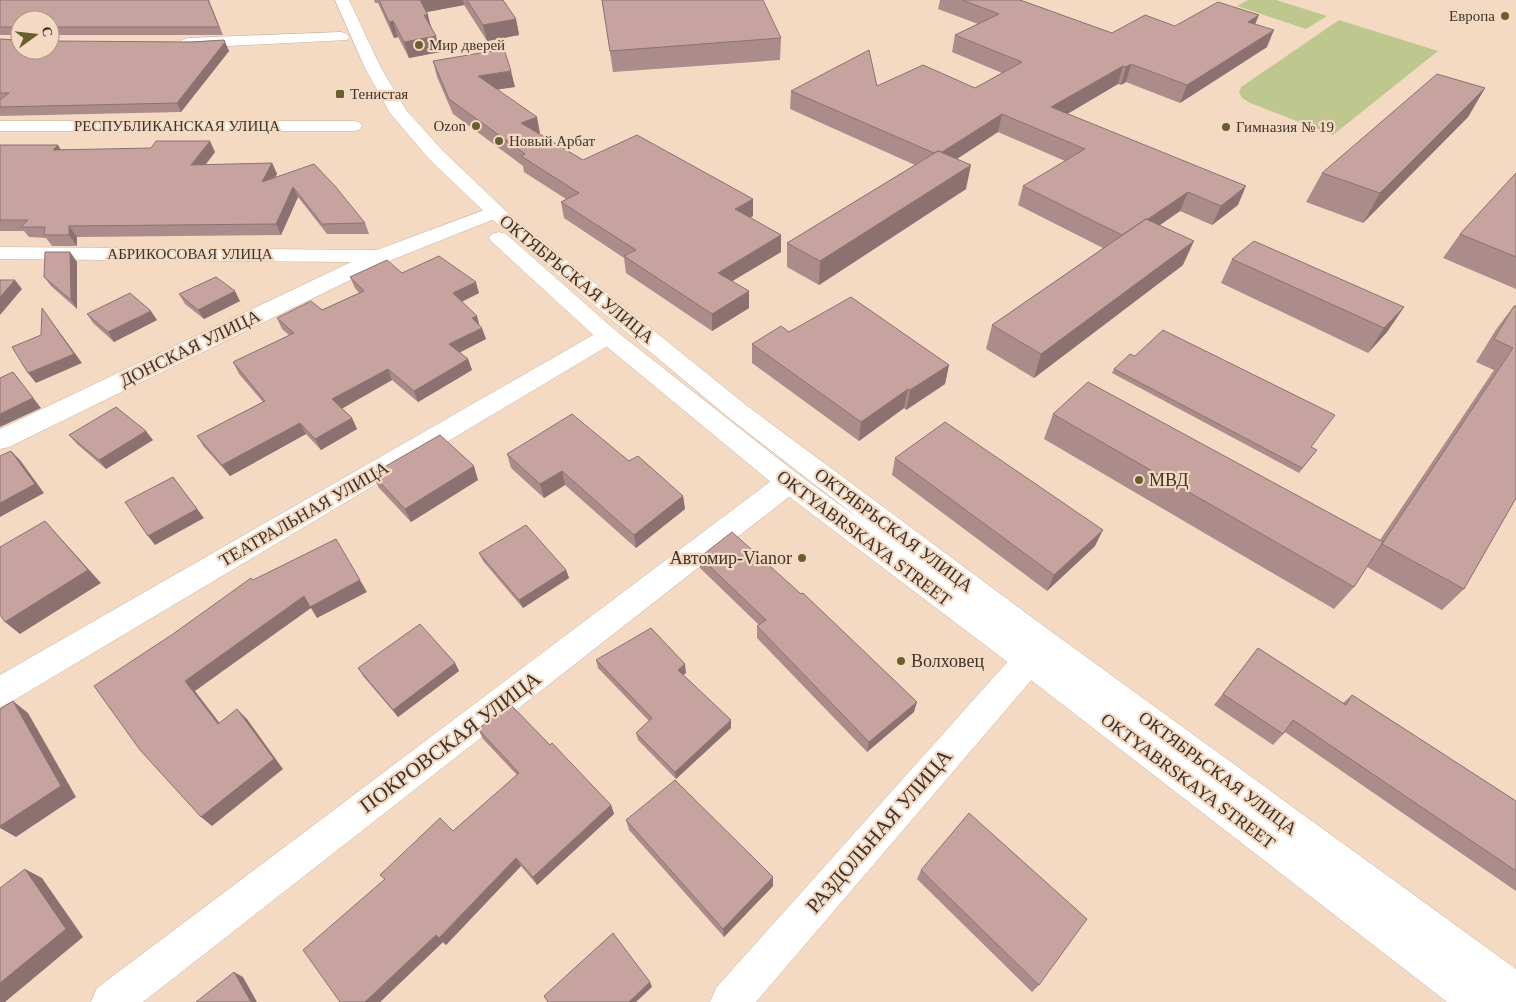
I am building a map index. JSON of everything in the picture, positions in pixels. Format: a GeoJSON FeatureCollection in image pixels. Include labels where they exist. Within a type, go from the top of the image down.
{"type":"FeatureCollection","features":[{"type":"Feature","properties":{"kind":"main road","name":"OKTYABRSKAYA STREET"},"geometry":{"type":"LineString","coordinates":[[326,0],[338,19],[390,128],[487,216],[608,336],[789,482],[1029,660],[1480,1002]]}},
{"type":"Feature","properties":{"kind":"main road"},"geometry":{"type":"LineString","coordinates":[[177,43],[284,41],[338,19]]}},
{"type":"Feature","properties":{"kind":"main road","name":"ОКТЯБРЬСКАЯ УЛИЦА"},"geometry":{"type":"LineString","coordinates":[[338,19],[373,68],[398,112],[487,216],[745,417],[1042,642],[1516,994]]}},
{"type":"Feature","properties":{"kind":"main road","name":"РЕСПУБЛИКАНСКАЯ УЛИЦА"},"geometry":{"type":"LineString","coordinates":[[0,126],[353,126]]}},
{"type":"Feature","properties":{"kind":"main road","name":"ДОНСКАЯ УЛИЦА"},"geometry":{"type":"LineString","coordinates":[[0,440],[381,256],[487,216]]}},
{"type":"Feature","properties":{"kind":"main road","name":"АБРИКОСОВАЯ УЛИЦА"},"geometry":{"type":"LineString","coordinates":[[0,253],[381,256]]}},
{"type":"Feature","properties":{"kind":"main road","name":"ТЕАТРАЛЬНАЯ УЛИЦА"},"geometry":{"type":"LineString","coordinates":[[0,692],[608,336]]}},
{"type":"Feature","properties":{"kind":"main road","name":"ПОКРОВСКАЯ УЛИЦА"},"geometry":{"type":"LineString","coordinates":[[111,1002],[789,482]]}},
{"type":"Feature","properties":{"kind":"main road","name":"РАЗДОЛЬНАЯ УЛИЦА"},"geometry":{"type":"LineString","coordinates":[[730,1002],[1029,660]]}},
{"type":"Feature","properties":{"kind":"green space"},"geometry":{"type":"Polygon","coordinates":[[[1248,0],[1276,0],[1327,16],[1306,29],[1237,6],[1248,0]]]}},
{"type":"Feature","properties":{"kind":"green space"},"geometry":{"type":"Polygon","coordinates":[[[1339,20],[1438,51],[1333,135],[1250,103],[1242,98],[1239,92],[1241,87],[1339,20]]]}},
{"type":"Feature","properties":{"kind":"building"},"geometry":{"type":"Polygon","coordinates":[[[0,0],[208,0],[219,27],[60,27],[60,10],[10,10],[10,27],[0,27],[0,0]]]}},
{"type":"Feature","properties":{"kind":"building"},"geometry":{"type":"Polygon","coordinates":[[[379,0],[420,0],[428,15],[424,15],[436,36],[404,42],[393,21],[389,22],[379,0]]]}},
{"type":"Feature","properties":{"kind":"building"},"geometry":{"type":"Polygon","coordinates":[[[467,0],[503,0],[516,19],[483,25],[467,0]]]}},
{"type":"Feature","properties":{"kind":"building"},"geometry":{"type":"Polygon","coordinates":[[[602,0],[763,0],[781,38],[610,51],[602,0]]]}},
{"type":"Feature","properties":{"kind":"building"},"geometry":{"type":"Polygon","coordinates":[[[962,0],[1020,0],[1112,33],[1145,15],[1175,26],[1218,2],[1259,15],[1248,22],[1274,30],[1187,85],[1131,64],[1126,67],[1123,66],[1051,107],[1246,186],[1221,206],[1188,192],[1122,235],[1023,186],[1085,149],[1002,114],[942,152],[934,153],[791,91],[869,50],[877,86],[923,65],[975,88],[1022,62],[955,35],[999,14],[962,0]]]}},
{"type":"Feature","properties":{"kind":"building"},"geometry":{"type":"Polygon","coordinates":[[[0,39],[10,40],[10,60],[60,60],[60,41],[192,42],[224,40],[225,42],[177,103],[0,107],[0,100],[9,93],[0,93],[0,39]]]}},
{"type":"Feature","properties":{"kind":"building"},"geometry":{"type":"Polygon","coordinates":[[[504,49],[511,71],[478,76],[537,117],[521,123],[583,160],[637,135],[753,199],[735,209],[781,235],[718,273],[749,291],[712,314],[624,256],[636,250],[561,202],[579,193],[521,156],[525,154],[449,99],[433,61],[504,49]]]}},
{"type":"Feature","properties":{"kind":"building"},"geometry":{"type":"Polygon","coordinates":[[[1437,74],[1485,88],[1380,193],[1322,173],[1437,74]]]}},
{"type":"Feature","properties":{"kind":"building"},"geometry":{"type":"Polygon","coordinates":[[[156,141],[210,141],[191,165],[272,163],[262,182],[314,164],[335,186],[365,223],[322,224],[293,187],[276,224],[69,226],[69,235],[44,235],[45,227],[21,227],[28,220],[0,220],[0,145],[58,145],[53,150],[151,148],[156,141]]]}},
{"type":"Feature","properties":{"kind":"building"},"geometry":{"type":"Polygon","coordinates":[[[938,151],[971,165],[820,261],[787,243],[938,151]]]}},
{"type":"Feature","properties":{"kind":"building"},"geometry":{"type":"Polygon","coordinates":[[[1516,173],[1516,257],[1460,234],[1516,173]]]}},
{"type":"Feature","properties":{"kind":"building"},"geometry":{"type":"Polygon","coordinates":[[[1146,219],[1194,241],[1041,354],[992,325],[1146,219]]]}},
{"type":"Feature","properties":{"kind":"building"},"geometry":{"type":"Polygon","coordinates":[[[1254,241],[1404,307],[1384,328],[1232,259],[1254,241]]]}},
{"type":"Feature","properties":{"kind":"building"},"geometry":{"type":"Polygon","coordinates":[[[45,252],[70,252],[71,300],[44,277],[45,252]]]}},
{"type":"Feature","properties":{"kind":"building"},"geometry":{"type":"Polygon","coordinates":[[[439,256],[476,282],[453,293],[477,316],[472,318],[482,328],[449,344],[468,359],[414,391],[388,369],[332,399],[352,418],[315,439],[300,423],[222,465],[197,436],[265,401],[233,362],[294,333],[277,318],[311,301],[322,310],[364,291],[350,277],[387,260],[402,273],[439,256]]]}},
{"type":"Feature","properties":{"kind":"building"},"geometry":{"type":"Polygon","coordinates":[[[216,277],[235,291],[198,310],[179,294],[216,277]]]}},
{"type":"Feature","properties":{"kind":"building"},"geometry":{"type":"Polygon","coordinates":[[[0,280],[15,280],[0,297],[0,280]]]}},
{"type":"Feature","properties":{"kind":"building"},"geometry":{"type":"Polygon","coordinates":[[[130,293],[151,311],[108,332],[87,314],[130,293]]]}},
{"type":"Feature","properties":{"kind":"building"},"geometry":{"type":"Polygon","coordinates":[[[851,297],[949,365],[910,390],[908,389],[861,422],[752,344],[781,326],[789,332],[851,297]]]}},
{"type":"Feature","properties":{"kind":"building"},"geometry":{"type":"Polygon","coordinates":[[[1514,306],[1516,306],[1516,498],[1464,589],[1382,544],[1513,348],[1494,339],[1514,306]]]}},
{"type":"Feature","properties":{"kind":"building"},"geometry":{"type":"Polygon","coordinates":[[[42,308],[74,354],[28,373],[12,347],[41,335],[42,308]]]}},
{"type":"Feature","properties":{"kind":"building"},"geometry":{"type":"Polygon","coordinates":[[[1163,330],[1335,415],[1311,447],[1317,450],[1302,468],[1114,369],[1130,354],[1135,356],[1163,330]]]}},
{"type":"Feature","properties":{"kind":"building"},"geometry":{"type":"Polygon","coordinates":[[[13,372],[33,398],[0,414],[0,378],[13,372]]]}},
{"type":"Feature","properties":{"kind":"building"},"geometry":{"type":"Polygon","coordinates":[[[1088,382],[1383,542],[1354,587],[1053,414],[1088,382]]]}},
{"type":"Feature","properties":{"kind":"building"},"geometry":{"type":"Polygon","coordinates":[[[116,407],[146,431],[99,460],[69,435],[116,407]]]}},
{"type":"Feature","properties":{"kind":"building"},"geometry":{"type":"Polygon","coordinates":[[[572,414],[629,461],[638,456],[683,496],[634,535],[562,471],[540,484],[507,454],[572,414]]]}},
{"type":"Feature","properties":{"kind":"building"},"geometry":{"type":"Polygon","coordinates":[[[945,422],[1103,530],[1054,575],[895,458],[945,422]]]}},
{"type":"Feature","properties":{"kind":"building"},"geometry":{"type":"Polygon","coordinates":[[[440,435],[474,466],[405,509],[372,474],[440,435]]]}},
{"type":"Feature","properties":{"kind":"building"},"geometry":{"type":"Polygon","coordinates":[[[11,451],[35,484],[0,503],[0,456],[11,451]]]}},
{"type":"Feature","properties":{"kind":"building"},"geometry":{"type":"Polygon","coordinates":[[[173,477],[197,509],[148,536],[125,502],[173,477]]]}},
{"type":"Feature","properties":{"kind":"building"},"geometry":{"type":"Polygon","coordinates":[[[45,521],[88,570],[5,622],[0,615],[0,547],[45,521]]]}},
{"type":"Feature","properties":{"kind":"building"},"geometry":{"type":"Polygon","coordinates":[[[526,525],[566,570],[519,600],[479,553],[526,525]]]}},
{"type":"Feature","properties":{"kind":"building"},"geometry":{"type":"Polygon","coordinates":[[[732,532],[801,594],[803,593],[917,702],[869,742],[757,626],[766,620],[700,557],[732,532]]]}},
{"type":"Feature","properties":{"kind":"building"},"geometry":{"type":"Polygon","coordinates":[[[336,539],[360,580],[310,607],[304,596],[185,681],[218,724],[237,709],[274,759],[201,817],[140,750],[94,686],[173,634],[251,578],[253,580],[336,539]]]}},
{"type":"Feature","properties":{"kind":"building"},"geometry":{"type":"Polygon","coordinates":[[[420,624],[455,663],[393,710],[358,668],[420,624]]]}},
{"type":"Feature","properties":{"kind":"building"},"geometry":{"type":"Polygon","coordinates":[[[651,628],[685,664],[678,670],[731,720],[675,772],[636,733],[652,718],[596,660],[651,628]]]}},
{"type":"Feature","properties":{"kind":"building"},"geometry":{"type":"Polygon","coordinates":[[[1258,648],[1346,705],[1352,695],[1516,801],[1516,871],[1293,720],[1283,734],[1223,694],[1258,648]]]}},
{"type":"Feature","properties":{"kind":"building"},"geometry":{"type":"Polygon","coordinates":[[[13,701],[61,786],[0,826],[0,709],[13,701]]]}},
{"type":"Feature","properties":{"kind":"building"},"geometry":{"type":"Polygon","coordinates":[[[510,704],[550,745],[552,743],[611,805],[533,877],[516,858],[439,938],[436,935],[365,1002],[340,1002],[303,950],[385,879],[380,875],[440,818],[453,831],[519,773],[478,729],[510,704]]]}},
{"type":"Feature","properties":{"kind":"building"},"geometry":{"type":"Polygon","coordinates":[[[675,780],[773,877],[723,929],[626,820],[675,780]]]}},
{"type":"Feature","properties":{"kind":"building"},"geometry":{"type":"Polygon","coordinates":[[[969,813],[1087,919],[1039,985],[921,870],[969,813]]]}},
{"type":"Feature","properties":{"kind":"building"},"geometry":{"type":"Polygon","coordinates":[[[25,869],[66,929],[0,983],[0,888],[25,869]]]}},
{"type":"Feature","properties":{"kind":"building"},"geometry":{"type":"Polygon","coordinates":[[[613,933],[650,982],[629,1002],[548,1002],[544,996],[613,933]]]}},
{"type":"Feature","properties":{"kind":"building"},"geometry":{"type":"Polygon","coordinates":[[[234,972],[251,1002],[196,1002],[234,972]]]}},
{"type":"Feature","properties":{"kind":"place","name":"Европа"},"geometry":{"type":"Point","coordinates":[1505,16]}},
{"type":"Feature","properties":{"kind":"place","name":"Мир дверей"},"geometry":{"type":"Point","coordinates":[419,45]}},
{"type":"Feature","properties":{"kind":"place","name":"Тенистая"},"geometry":{"type":"Point","coordinates":[340,94]}},
{"type":"Feature","properties":{"kind":"place","name":"Ozon"},"geometry":{"type":"Point","coordinates":[476,126]}},
{"type":"Feature","properties":{"kind":"place","name":"Гимназия № 19"},"geometry":{"type":"Point","coordinates":[1226,127]}},
{"type":"Feature","properties":{"kind":"place","name":"Новый Арбат"},"geometry":{"type":"Point","coordinates":[499,141]}},
{"type":"Feature","properties":{"kind":"place","name":"МВД"},"geometry":{"type":"Point","coordinates":[1139,480]}},
{"type":"Feature","properties":{"kind":"place","name":"Автомир-Vianor"},"geometry":{"type":"Point","coordinates":[802,558]}},
{"type":"Feature","properties":{"kind":"place","name":"Волховец"},"geometry":{"type":"Point","coordinates":[901,661]}}]}
